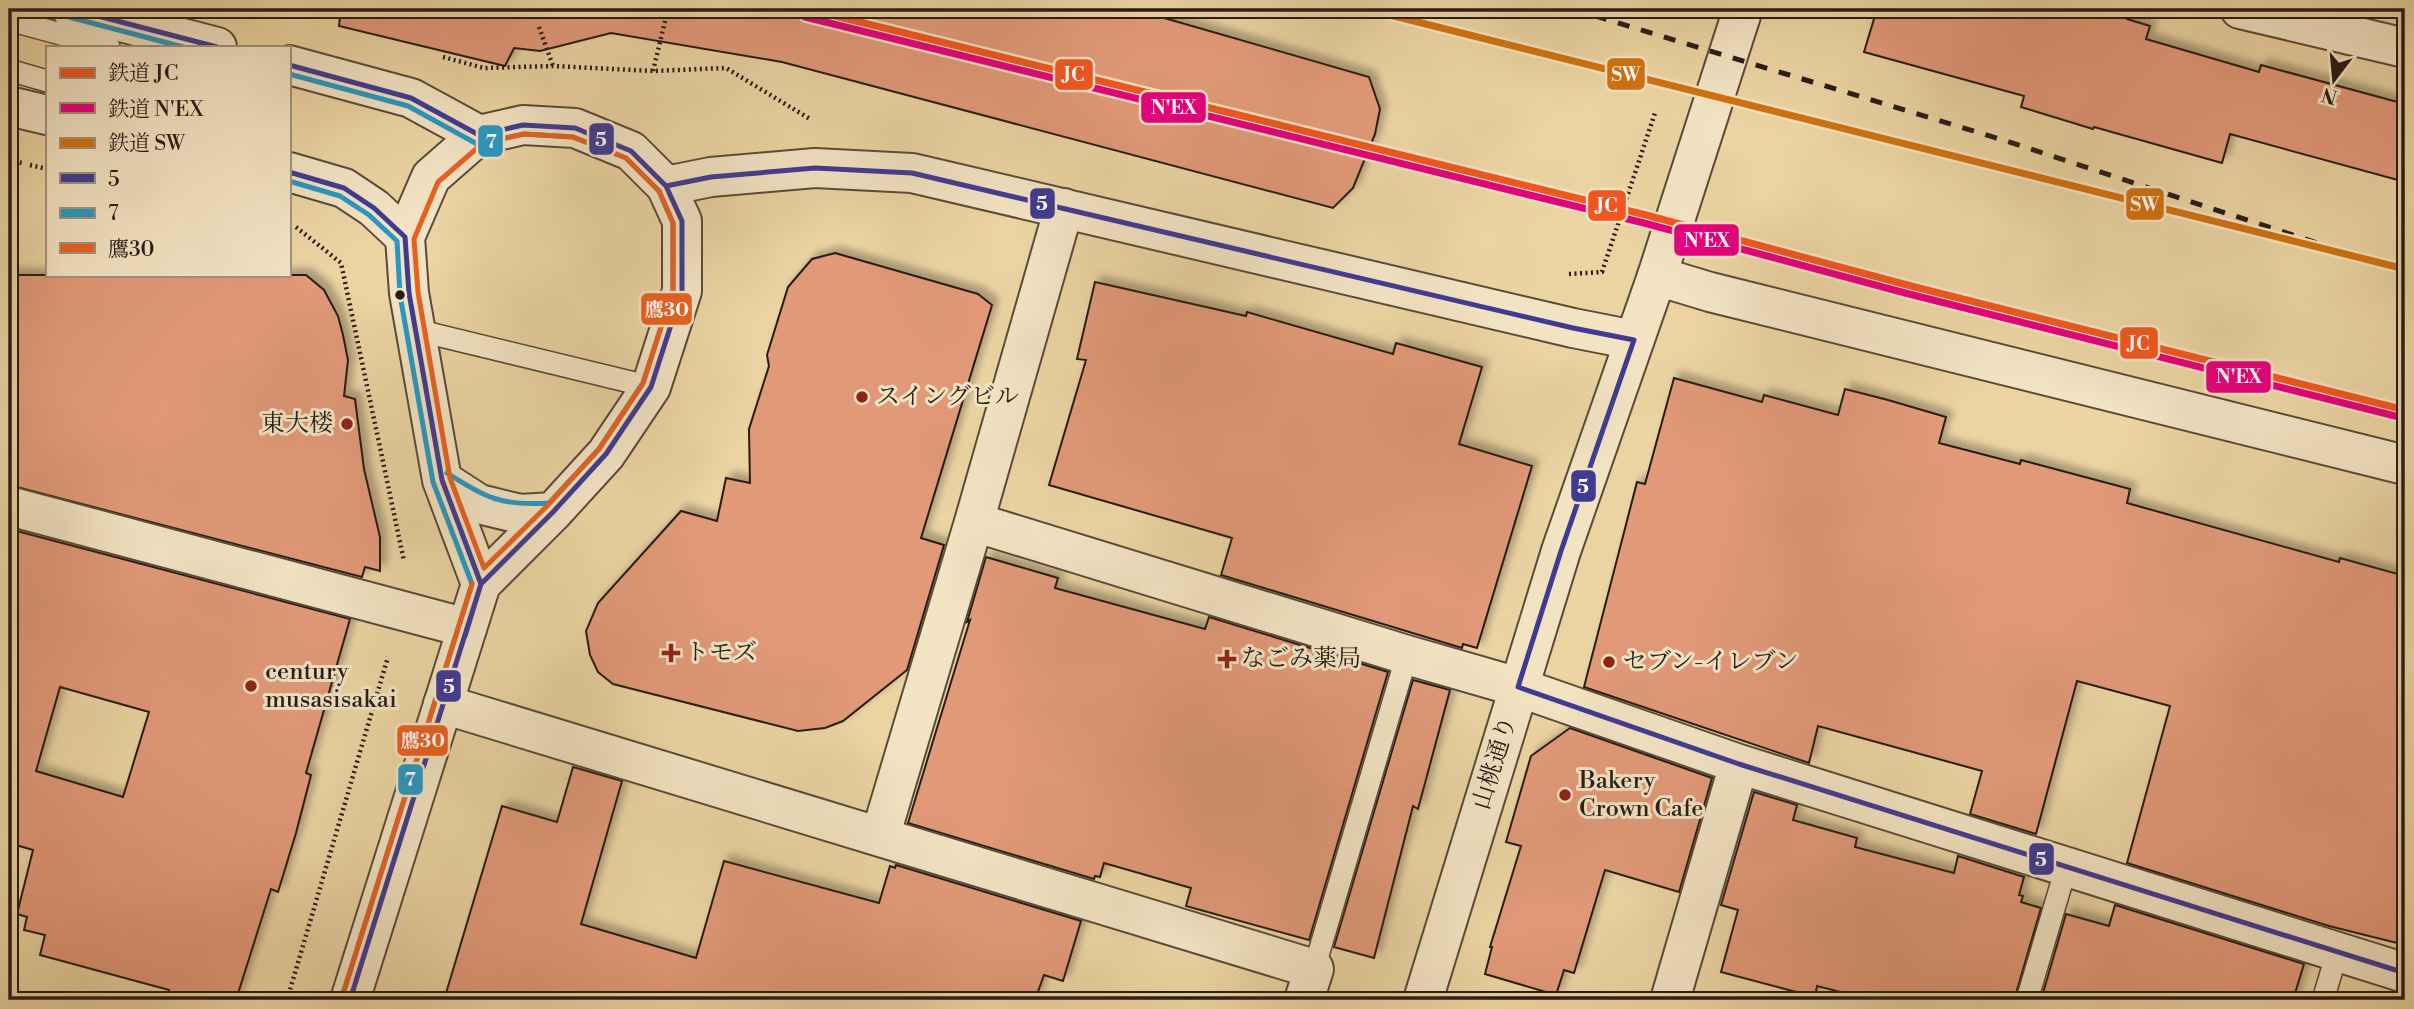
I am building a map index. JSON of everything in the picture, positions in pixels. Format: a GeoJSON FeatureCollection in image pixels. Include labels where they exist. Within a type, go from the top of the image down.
{"type":"FeatureCollection","features":[{"type":"Feature","properties":{"kind":"street"},"geometry":{"type":"LineString","coordinates":[[71,9],[201,46]]}},
{"type":"Feature","properties":{"kind":"street","name":"山桃通り"},"geometry":{"type":"LineString","coordinates":[[1423,1000],[1561,551],[1657,276],[1743,9]]}},
{"type":"Feature","properties":{"kind":"street"},"geometry":{"type":"LineString","coordinates":[[2240,9],[2405,48]]}},
{"type":"Feature","properties":{"kind":"street"},"geometry":{"type":"LineString","coordinates":[[290,65],[411,98],[479,135]]}},
{"type":"Feature","properties":{"kind":"street"},"geometry":{"type":"LineString","coordinates":[[9,106],[46,115]]}},
{"type":"Feature","properties":{"kind":"street"},"geometry":{"type":"LineString","coordinates":[[350,1000],[481,584],[606,454],[651,387],[682,291],[682,221],[666,186],[631,151],[575,128],[523,125],[479,135],[431,177],[405,237],[409,293],[442,480],[481,584]]}},
{"type":"Feature","properties":{"kind":"street"},"geometry":{"type":"LineString","coordinates":[[666,186],[711,177],[829,169],[912,173],[1634,340]]}},
{"type":"Feature","properties":{"kind":"street"},"geometry":{"type":"LineString","coordinates":[[290,172],[344,188],[374,208],[405,237]]}},
{"type":"Feature","properties":{"kind":"street"},"geometry":{"type":"LineString","coordinates":[[880,837],[1064,208]]}},
{"type":"Feature","properties":{"kind":"street"},"geometry":{"type":"LineString","coordinates":[[1657,276],[1710,292],[2405,464]]}},
{"type":"Feature","properties":{"kind":"street"},"geometry":{"type":"LineString","coordinates":[[442,480],[480,504],[520,514],[553,512]]}},
{"type":"Feature","properties":{"kind":"street"},"geometry":{"type":"LineString","coordinates":[[9,506],[467,628]]}},
{"type":"Feature","properties":{"kind":"street"},"geometry":{"type":"LineString","coordinates":[[974,522],[1407,656],[1518,687],[1739,764],[2066,869],[2405,973]]}},
{"type":"Feature","properties":{"kind":"street"},"geometry":{"type":"LineString","coordinates":[[443,704],[880,837],[1309,985]]}},
{"type":"Feature","properties":{"kind":"street"},"geometry":{"type":"LineString","coordinates":[[1670,1000],[1739,764]]}},
{"type":"Feature","properties":{"kind":"lane"},"geometry":{"type":"LineString","coordinates":[[9,20],[105,46]]}},
{"type":"Feature","properties":{"kind":"lane"},"geometry":{"type":"LineString","coordinates":[[9,70],[46,80]]}},
{"type":"Feature","properties":{"kind":"lane"},"geometry":{"type":"LineString","coordinates":[[416,330],[651,387]]}},
{"type":"Feature","properties":{"kind":"lane"},"geometry":{"type":"LineString","coordinates":[[1309,985],[1407,656]]}},
{"type":"Feature","properties":{"kind":"lane"},"geometry":{"type":"LineString","coordinates":[[2027,1000],[2066,869]]}},
{"type":"Feature","properties":{"kind":"lane"},"geometry":{"type":"LineString","coordinates":[[2323,1000],[2337,953]]}},
{"type":"Feature","properties":{"kind":"path"},"geometry":{"type":"LineString","coordinates":[[261,9],[287,16]]}},
{"type":"Feature","properties":{"kind":"path"},"geometry":{"type":"LineString","coordinates":[[653,72],[668,9]]}},
{"type":"Feature","properties":{"kind":"path"},"geometry":{"type":"LineString","coordinates":[[539,27],[553,66]]}},
{"type":"Feature","properties":{"kind":"path"},"geometry":{"type":"LineString","coordinates":[[432,54],[484,68],[553,66],[653,72],[726,68],[819,124]]}},
{"type":"Feature","properties":{"kind":"path"},"geometry":{"type":"LineString","coordinates":[[1563,275],[1602,272],[1658,101]]}},
{"type":"Feature","properties":{"kind":"building"},"geometry":{"type":"Polygon","coordinates":[[[341,9],[1133,9],[1369,77],[1380,109],[1375,134],[1353,188],[1333,208],[782,62],[611,33],[540,51],[514,48],[505,66],[339,26],[341,9]]]}},
{"type":"Feature","properties":{"kind":"building"},"geometry":{"type":"Polygon","coordinates":[[[1877,9],[2130,9],[2127,19],[2150,26],[2146,39],[2259,72],[2261,65],[2405,104],[2405,182],[2230,134],[2222,163],[2021,107],[2024,96],[1864,52],[1877,9]]]}},
{"type":"Feature","properties":{"kind":"building"},"geometry":{"type":"Polygon","coordinates":[[[835,253],[978,294],[992,305],[921,538],[944,545],[907,670],[843,721],[825,728],[798,731],[613,684],[598,672],[590,655],[586,631],[598,603],[681,511],[717,521],[726,478],[750,483],[749,429],[769,366],[767,355],[788,287],[812,259],[835,253]]]}},
{"type":"Feature","properties":{"kind":"building"},"geometry":{"type":"Polygon","coordinates":[[[9,275],[306,275],[324,290],[338,316],[343,335],[348,360],[344,396],[355,399],[364,469],[380,537],[380,571],[365,567],[362,577],[9,485],[9,275]]]}},
{"type":"Feature","properties":{"kind":"building"},"geometry":{"type":"Polygon","coordinates":[[[1095,282],[1246,316],[1247,312],[1393,354],[1396,343],[1482,367],[1459,444],[1532,466],[1477,648],[1463,644],[1462,648],[1221,575],[1232,538],[1049,485],[1086,360],[1077,359],[1095,282]]]}},
{"type":"Feature","properties":{"kind":"building"},"geometry":{"type":"Polygon","coordinates":[[[1674,378],[1762,402],[1764,395],[1838,415],[1845,389],[1888,400],[1946,417],[1939,443],[2020,464],[2021,460],[2130,489],[2127,503],[2339,562],[2340,558],[2405,576],[2405,945],[2329,926],[2127,863],[2170,706],[2077,681],[2036,834],[1970,814],[1982,771],[1818,726],[1809,763],[1584,687],[1637,482],[1645,484],[1674,378]]]}},
{"type":"Feature","properties":{"kind":"building"},"geometry":{"type":"Polygon","coordinates":[[[9,529],[350,619],[306,773],[311,775],[296,833],[278,892],[271,889],[236,1000],[166,1000],[169,990],[40,955],[45,935],[24,930],[27,917],[17,914],[33,850],[9,843],[9,529]],[[60,687],[36,771],[123,797],[149,712],[60,687]]]}},
{"type":"Feature","properties":{"kind":"building"},"geometry":{"type":"Polygon","coordinates":[[[986,557],[1058,578],[1055,588],[1205,629],[1209,617],[1388,672],[1309,940],[1186,906],[1191,888],[1104,863],[1100,877],[1095,876],[1094,879],[908,823],[970,620],[967,622],[986,557]]]}},
{"type":"Feature","properties":{"kind":"building"},"geometry":{"type":"Polygon","coordinates":[[[1413,680],[1450,690],[1418,809],[1413,806],[1374,958],[1334,947],[1413,680]]]}},
{"type":"Feature","properties":{"kind":"building"},"geometry":{"type":"Polygon","coordinates":[[[1570,728],[1712,778],[1679,892],[1605,870],[1574,973],[1564,970],[1556,995],[1485,974],[1490,947],[1521,846],[1506,842],[1531,756],[1570,728]]]}},
{"type":"Feature","properties":{"kind":"building"},"geometry":{"type":"Polygon","coordinates":[[[573,767],[622,781],[581,924],[696,958],[724,861],[879,903],[890,866],[895,868],[896,865],[1081,921],[1063,981],[1044,975],[1035,1000],[444,1000],[502,806],[557,822],[573,767]]]}},
{"type":"Feature","properties":{"kind":"building"},"geometry":{"type":"Polygon","coordinates":[[[1754,792],[1797,805],[1793,820],[1857,838],[1855,847],[1954,873],[1958,856],[2024,877],[2019,895],[2023,896],[2021,902],[2041,908],[2014,1000],[1872,1000],[1817,986],[1815,997],[1721,972],[1738,910],[1721,905],[1754,792]]]}},
{"type":"Feature","properties":{"kind":"building"},"geometry":{"type":"Polygon","coordinates":[[[2115,905],[2304,964],[2293,1000],[2041,1000],[2066,914],[2109,926],[2115,905]]]}},
{"type":"Feature","properties":{"kind":"railway"},"geometry":{"type":"LineString","coordinates":[[1572,9],[2000,139],[2369,260]]}},
{"type":"Feature","properties":{"kind":"rail line","name":"JC"},"geometry":{"type":"LineString","coordinates":[[807,9],[1646,215],[1911,286],[2405,410]]}},
{"type":"Feature","properties":{"kind":"rail line","name":"SW"},"geometry":{"type":"LineString","coordinates":[[1366,9],[2405,269]]}},
{"type":"Feature","properties":{"kind":"rail line","name":"N'EX"},"geometry":{"type":"LineString","coordinates":[[805,17],[1644,223],[1909,294],[2403,418]]}},
{"type":"Feature","properties":{"kind":"transit line","name":"5"},"geometry":{"type":"LineString","coordinates":[[71,9],[213,46]]}},
{"type":"Feature","properties":{"kind":"transit line","name":"7"},"geometry":{"type":"LineString","coordinates":[[69,17],[179,46]]}},
{"type":"Feature","properties":{"kind":"transit line","name":"5"},"geometry":{"type":"LineString","coordinates":[[290,65],[411,98],[479,135],[523,125],[575,128],[631,151],[666,186],[682,221],[682,291],[651,387],[606,454],[481,584],[350,1000]]}},
{"type":"Feature","properties":{"kind":"transit line","name":"7"},"geometry":{"type":"LineString","coordinates":[[290,74],[408,106],[477,144],[524,134],[573,137],[626,158],[659,191],[673,223],[673,290],[643,383],[599,449],[549,503],[518,503],[495,499],[447,473]]}},
{"type":"Feature","properties":{"kind":"transit line","name":"鷹30"},"geometry":{"type":"LineString","coordinates":[[524,134],[573,137],[626,158],[659,191],[673,223],[673,290],[643,383],[599,449],[547,506],[484,568],[450,478],[418,292],[414,239],[438,182],[483,143],[524,134]]}},
{"type":"Feature","properties":{"kind":"transit line","name":"5"},"geometry":{"type":"LineString","coordinates":[[666,186],[711,177],[815,168],[912,173],[1634,340],[1561,551],[1518,687],[1739,764],[2405,973]]}},
{"type":"Feature","properties":{"kind":"transit line","name":"5"},"geometry":{"type":"LineString","coordinates":[[290,172],[344,188],[374,208],[405,237],[409,293],[442,480],[481,584],[465,636]]}},
{"type":"Feature","properties":{"kind":"transit line","name":"7"},"geometry":{"type":"LineString","coordinates":[[290,181],[340,196],[369,215],[397,241],[400,295],[433,482],[472,584],[342,997]]}},
{"type":"Feature","properties":{"kind":"transit line","name":"鷹30"},"geometry":{"type":"LineString","coordinates":[[342,997],[472,584]]}},
{"type":"Feature","properties":{"kind":"place","name":"スイングビル"},"geometry":{"type":"Point","coordinates":[862,397]}},
{"type":"Feature","properties":{"kind":"place","name":"東大楼"},"geometry":{"type":"Point","coordinates":[347,424]}},
{"type":"Feature","properties":{"kind":"place","name":"トモズ"},"geometry":{"type":"Point","coordinates":[671,653]}},
{"type":"Feature","properties":{"kind":"place","name":"なごみ薬局"},"geometry":{"type":"Point","coordinates":[1227,659]}},
{"type":"Feature","properties":{"kind":"place","name":"セブン-イレブン"},"geometry":{"type":"Point","coordinates":[1609,662]}},
{"type":"Feature","properties":{"kind":"place","name":"century musasisakai"},"geometry":{"type":"Point","coordinates":[251,686]}},
{"type":"Feature","properties":{"kind":"place","name":"Bakery Crown Cafe"},"geometry":{"type":"Point","coordinates":[1565,795]}}]}
